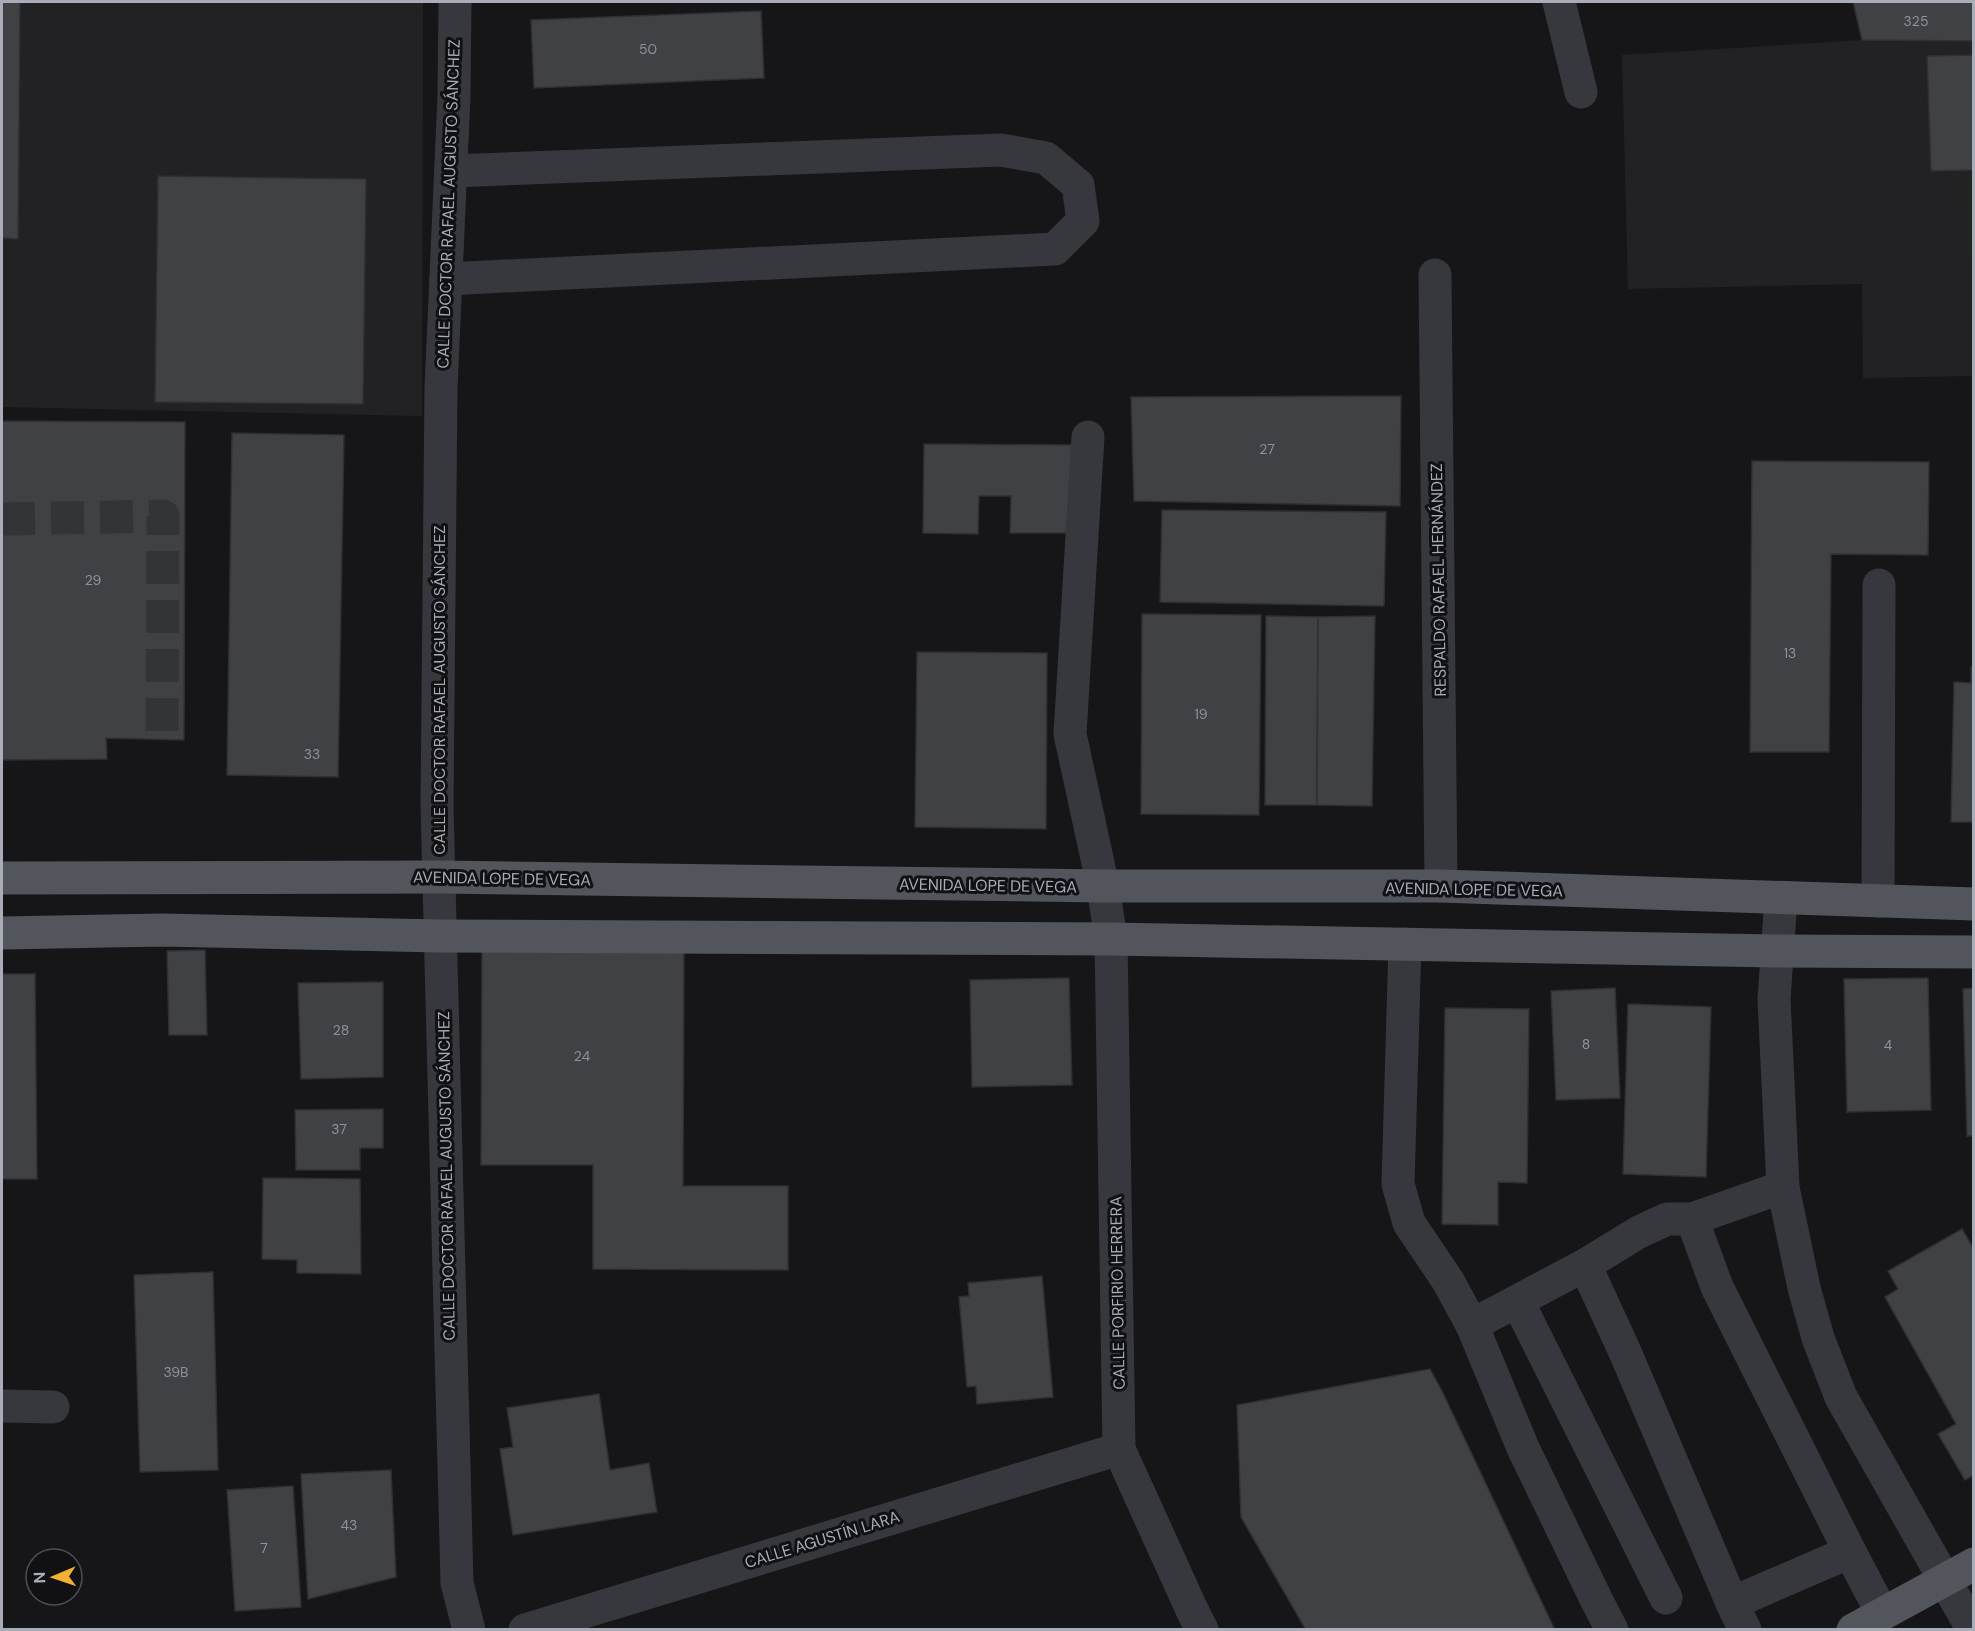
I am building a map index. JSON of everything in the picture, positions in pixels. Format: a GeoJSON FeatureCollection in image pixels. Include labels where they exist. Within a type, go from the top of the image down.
{"type":"FeatureCollection","features":[{"type":"Feature","properties":{"kind":"main road","name":"AVENIDA LOPE DE VEGA"},"geometry":{"type":"LineString","coordinates":[[2,878],[439,877],[1103,886],[1441,886],[1974,903]]}},
{"type":"Feature","properties":{"kind":"main road"},"geometry":{"type":"LineString","coordinates":[[2,933],[162,930],[440,936],[1112,939],[1776,951],[1974,952]]}},
{"type":"Feature","properties":{"kind":"main road"},"geometry":{"type":"LineString","coordinates":[[1853,1629],[1960,1572]]}},
{"type":"Feature","properties":{"kind":"street","name":"CALLE DOCTOR RAFAEL AUGUSTO SÁNCHEZ"},"geometry":{"type":"LineString","coordinates":[[455,2],[451,171],[441,388],[437,805],[457,1583],[469,1629]]}},
{"type":"Feature","properties":{"kind":"street"},"geometry":{"type":"LineString","coordinates":[[1559,2],[1581,93]]}},
{"type":"Feature","properties":{"kind":"street"},"geometry":{"type":"LineString","coordinates":[[446,279],[1055,249],[1083,220],[1078,185],[1046,158],[1001,150],[451,171]]}},
{"type":"Feature","properties":{"kind":"street","name":"RESPALDO RAFAEL HERNÁNDEZ"},"geometry":{"type":"LineString","coordinates":[[1435,274],[1441,886]]}},
{"type":"Feature","properties":{"kind":"street","name":"CALLE PORFIRIO HERRERA"},"geometry":{"type":"LineString","coordinates":[[1088,437],[1070,734],[1103,886],[1112,939],[1119,1449],[1202,1629]]}},
{"type":"Feature","properties":{"kind":"street"},"geometry":{"type":"LineString","coordinates":[[1878,901],[1879,585]]}},
{"type":"Feature","properties":{"kind":"street"},"geometry":{"type":"LineString","coordinates":[[1781,898],[1774,999],[1783,1187],[1804,1288],[1818,1338],[1841,1397],[1960,1572],[1973,1629]]}},
{"type":"Feature","properties":{"kind":"street"},"geometry":{"type":"LineString","coordinates":[[1405,944],[1398,1184],[1409,1223],[1448,1281],[1472,1325],[1523,1448],[1612,1629]]}},
{"type":"Feature","properties":{"kind":"street"},"geometry":{"type":"LineString","coordinates":[[1472,1325],[1585,1265],[1639,1232],[1667,1219],[1692,1219],[1783,1187]]}},
{"type":"Feature","properties":{"kind":"street"},"geometry":{"type":"LineString","coordinates":[[1692,1219],[1717,1287],[1882,1613]]}},
{"type":"Feature","properties":{"kind":"street"},"geometry":{"type":"LineString","coordinates":[[1585,1265],[1738,1616],[1850,1552]]}},
{"type":"Feature","properties":{"kind":"street"},"geometry":{"type":"LineString","coordinates":[[1518,1302],[1666,1598]]}},
{"type":"Feature","properties":{"kind":"street"},"geometry":{"type":"LineString","coordinates":[[2,1406],[53,1407]]}},
{"type":"Feature","properties":{"kind":"street","name":"CALLE AGUSTÍN LARA"},"geometry":{"type":"LineString","coordinates":[[525,1629],[1119,1449]]}},
{"type":"Feature","properties":{"kind":"shaded area"},"geometry":{"type":"Polygon","coordinates":[[[2,2],[423,2],[422,416],[2,407],[2,2]]]}},
{"type":"Feature","properties":{"kind":"shaded area"},"geometry":{"type":"Polygon","coordinates":[[[1862,40],[1973,41],[1973,376],[1863,378],[1862,284],[1628,289],[1622,55],[1862,40]]]}},
{"type":"Feature","properties":{"kind":"shaded area"},"geometry":{"type":"Polygon","coordinates":[[[1965,180],[1973,180],[1973,256],[1968,256],[1965,180]]]}},
{"type":"Feature","properties":{"kind":"building"},"geometry":{"type":"Polygon","coordinates":[[[2,2],[20,2],[18,239],[2,238],[2,2]]]}},
{"type":"Feature","properties":{"kind":"building"},"geometry":{"type":"Polygon","coordinates":[[[1853,2],[1974,2],[1974,41],[1862,40],[1853,2]]]}},
{"type":"Feature","properties":{"kind":"building"},"geometry":{"type":"Polygon","coordinates":[[[761,11],[764,78],[534,88],[531,20],[761,11]]]}},
{"type":"Feature","properties":{"kind":"building"},"geometry":{"type":"Polygon","coordinates":[[[1974,55],[1974,170],[1931,171],[1927,56],[1974,55]]]}},
{"type":"Feature","properties":{"kind":"building"},"geometry":{"type":"Polygon","coordinates":[[[158,176],[366,179],[363,404],[155,402],[158,176]]]}},
{"type":"Feature","properties":{"kind":"building"},"geometry":{"type":"Polygon","coordinates":[[[1401,396],[1400,506],[1134,501],[1131,397],[1401,396]]]}},
{"type":"Feature","properties":{"kind":"building"},"geometry":{"type":"Polygon","coordinates":[[[2,421],[185,422],[184,740],[106,738],[107,759],[2,760],[2,421]]]}},
{"type":"Feature","properties":{"kind":"building"},"geometry":{"type":"Polygon","coordinates":[[[232,433],[344,435],[338,777],[227,775],[232,433]]]}},
{"type":"Feature","properties":{"kind":"building"},"geometry":{"type":"Polygon","coordinates":[[[924,444],[1072,445],[1072,533],[1010,533],[1011,496],[979,496],[978,534],[923,533],[924,444]]]}},
{"type":"Feature","properties":{"kind":"building"},"geometry":{"type":"Polygon","coordinates":[[[1752,461],[1929,462],[1928,555],[1831,554],[1829,752],[1750,752],[1752,461]]]}},
{"type":"Feature","properties":{"kind":"building"},"geometry":{"type":"Polygon","coordinates":[[[1162,510],[1386,512],[1384,606],[1160,602],[1162,510]]]}},
{"type":"Feature","properties":{"kind":"building"},"geometry":{"type":"Polygon","coordinates":[[[1142,614],[1261,615],[1259,815],[1141,814],[1142,614]]]}},
{"type":"Feature","properties":{"kind":"building"},"geometry":{"type":"Polygon","coordinates":[[[1266,616],[1318,617],[1317,805],[1265,805],[1266,616]]]}},
{"type":"Feature","properties":{"kind":"building"},"geometry":{"type":"Polygon","coordinates":[[[1375,616],[1372,806],[1317,805],[1318,617],[1375,616]]]}},
{"type":"Feature","properties":{"kind":"building"},"geometry":{"type":"Polygon","coordinates":[[[917,652],[1047,653],[1046,829],[915,827],[917,652]]]}},
{"type":"Feature","properties":{"kind":"building"},"geometry":{"type":"Polygon","coordinates":[[[1971,667],[1974,667],[1974,822],[1951,822],[1954,682],[1971,683],[1971,667]]]}},
{"type":"Feature","properties":{"kind":"building"},"geometry":{"type":"Polygon","coordinates":[[[482,946],[684,947],[683,1186],[788,1186],[788,1270],[593,1269],[593,1165],[481,1165],[482,946]]]}},
{"type":"Feature","properties":{"kind":"building"},"geometry":{"type":"Polygon","coordinates":[[[205,950],[207,1035],[169,1035],[167,951],[205,950]]]}},
{"type":"Feature","properties":{"kind":"building"},"geometry":{"type":"Polygon","coordinates":[[[2,974],[35,974],[37,1179],[2,1179],[2,974]]]}},
{"type":"Feature","properties":{"kind":"building"},"geometry":{"type":"Polygon","coordinates":[[[1069,978],[1072,1085],[972,1087],[970,980],[1069,978]]]}},
{"type":"Feature","properties":{"kind":"building"},"geometry":{"type":"Polygon","coordinates":[[[1928,978],[1931,1110],[1847,1112],[1844,979],[1928,978]]]}},
{"type":"Feature","properties":{"kind":"building"},"geometry":{"type":"Polygon","coordinates":[[[383,982],[383,1077],[301,1079],[298,983],[383,982]]]}},
{"type":"Feature","properties":{"kind":"building"},"geometry":{"type":"Polygon","coordinates":[[[1615,988],[1620,1098],[1556,1100],[1551,991],[1615,988]]]}},
{"type":"Feature","properties":{"kind":"building"},"geometry":{"type":"Polygon","coordinates":[[[1974,988],[1974,1136],[1967,1136],[1963,989],[1974,988]]]}},
{"type":"Feature","properties":{"kind":"building"},"geometry":{"type":"Polygon","coordinates":[[[1628,1004],[1711,1007],[1706,1177],[1623,1174],[1628,1004]]]}},
{"type":"Feature","properties":{"kind":"building"},"geometry":{"type":"Polygon","coordinates":[[[1445,1008],[1529,1009],[1527,1183],[1498,1182],[1498,1225],[1442,1224],[1445,1008]]]}},
{"type":"Feature","properties":{"kind":"building"},"geometry":{"type":"Polygon","coordinates":[[[383,1109],[383,1148],[360,1148],[360,1170],[296,1170],[295,1110],[383,1109]]]}},
{"type":"Feature","properties":{"kind":"building"},"geometry":{"type":"Polygon","coordinates":[[[263,1178],[360,1179],[361,1274],[297,1273],[297,1260],[262,1259],[263,1178]]]}},
{"type":"Feature","properties":{"kind":"building"},"geometry":{"type":"Polygon","coordinates":[[[1962,1229],[1972,1246],[1974,1245],[1974,1475],[1965,1480],[1938,1434],[1956,1424],[1885,1297],[1898,1289],[1888,1271],[1962,1229]]]}},
{"type":"Feature","properties":{"kind":"building"},"geometry":{"type":"Polygon","coordinates":[[[213,1272],[218,1470],[140,1472],[134,1275],[213,1272]]]}},
{"type":"Feature","properties":{"kind":"building"},"geometry":{"type":"Polygon","coordinates":[[[1042,1276],[1053,1397],[977,1404],[976,1386],[967,1387],[959,1297],[969,1296],[968,1283],[1042,1276]]]}},
{"type":"Feature","properties":{"kind":"building"},"geometry":{"type":"Polygon","coordinates":[[[1430,1369],[1555,1630],[1306,1630],[1241,1517],[1237,1405],[1430,1369]]]}},
{"type":"Feature","properties":{"kind":"building"},"geometry":{"type":"Polygon","coordinates":[[[599,1394],[610,1470],[649,1463],[657,1512],[513,1535],[500,1449],[513,1447],[507,1408],[599,1394]]]}},
{"type":"Feature","properties":{"kind":"building"},"geometry":{"type":"Polygon","coordinates":[[[391,1470],[396,1577],[308,1599],[301,1474],[391,1470]]]}},
{"type":"Feature","properties":{"kind":"building"},"geometry":{"type":"Polygon","coordinates":[[[293,1486],[301,1607],[235,1611],[227,1490],[293,1486]]]}},
{"type":"Feature","properties":{"kind":"tunnel"},"geometry":{"type":"LineString","coordinates":[[2,519],[163,516],[162,739]]}}]}
